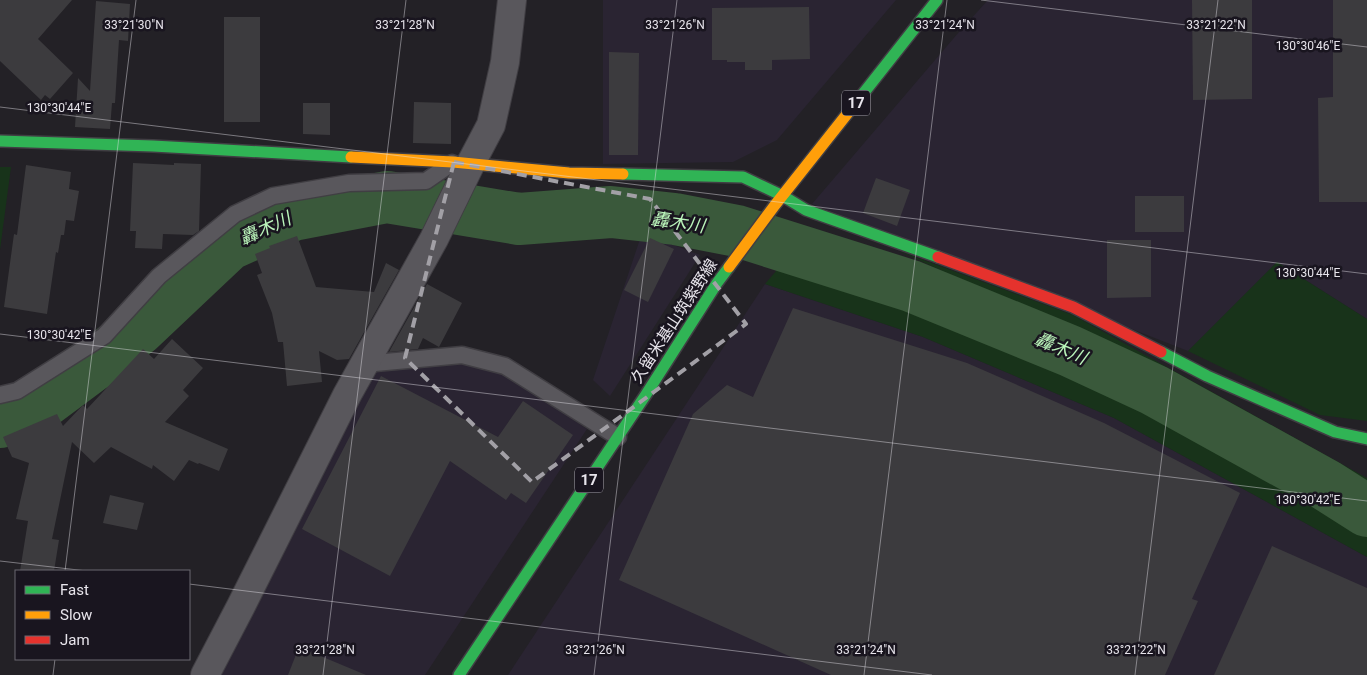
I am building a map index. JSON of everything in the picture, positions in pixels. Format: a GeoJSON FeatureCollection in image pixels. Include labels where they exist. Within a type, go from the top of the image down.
{"type":"FeatureCollection","features":[{"type":"Feature","properties":{"kind":"street"},"geometry":{"type":"LineString","coordinates":[[205,675],[347,395],[434,239],[462,163],[491,125],[505,62],[512,0]]}},
{"type":"Feature","properties":{"kind":"street","name":"久留米基山筑紫野線"},"geometry":{"type":"LineString","coordinates":[[459,675],[618,437],[717,283],[937,0]]}},
{"type":"Feature","properties":{"kind":"street"},"geometry":{"type":"LineString","coordinates":[[0,141],[153,146],[462,163],[569,173],[742,177],[779,201],[959,264],[1073,307],[1207,376],[1335,432],[1367,439]]}},
{"type":"Feature","properties":{"kind":"lane"},"geometry":{"type":"LineString","coordinates":[[0,395],[17,391],[104,336],[159,276],[235,214],[273,196],[349,184],[426,181],[462,163]]}},
{"type":"Feature","properties":{"kind":"lane"},"geometry":{"type":"LineString","coordinates":[[364,364],[462,355],[505,366],[618,437]]}},
{"type":"Feature","properties":{"kind":"highlighted area"},"geometry":{"type":"Polygon","coordinates":[[[454,162],[650,199],[746,324],[532,482],[405,358],[454,162]]]}},
{"type":"Feature","properties":{"kind":"shaded area"},"geometry":{"type":"Polygon","coordinates":[[[603,0],[896,0],[777,140],[733,162],[603,164],[603,0]]]}},
{"type":"Feature","properties":{"kind":"shaded area"},"geometry":{"type":"Polygon","coordinates":[[[988,0],[1367,0],[1367,319],[1277,262],[1188,351],[812,204],[988,0]]]}},
{"type":"Feature","properties":{"kind":"shaded area"},"geometry":{"type":"Polygon","coordinates":[[[642,233],[700,255],[610,396],[593,380],[642,233]]]}},
{"type":"Feature","properties":{"kind":"shaded area"},"geometry":{"type":"Polygon","coordinates":[[[765,284],[923,337],[1114,418],[1367,557],[1367,675],[508,675],[765,284]]]}},
{"type":"Feature","properties":{"kind":"shaded area"},"geometry":{"type":"Polygon","coordinates":[[[466,361],[510,376],[587,429],[425,675],[219,675],[373,372],[466,361]]]}},
{"type":"Feature","properties":{"kind":"green space"},"geometry":{"type":"Polygon","coordinates":[[[0,167],[11,167],[0,250],[0,167]]]}},
{"type":"Feature","properties":{"kind":"green space"},"geometry":{"type":"Polygon","coordinates":[[[899,251],[1073,315],[1367,478],[1367,495],[1084,337],[899,251]]]}},
{"type":"Feature","properties":{"kind":"green space"},"geometry":{"type":"Polygon","coordinates":[[[1277,262],[1367,319],[1367,421],[1320,415],[1188,351],[1277,262]]]}},
{"type":"Feature","properties":{"kind":"green space"},"geometry":{"type":"Polygon","coordinates":[[[782,264],[906,302],[1130,400],[1367,528],[1367,557],[1114,418],[923,337],[765,284],[782,264]]]}},
{"type":"Feature","properties":{"kind":"building"},"geometry":{"type":"Polygon","coordinates":[[[0,0],[72,0],[38,39],[73,73],[50,99],[45,95],[41,100],[0,61],[0,0]]]}},
{"type":"Feature","properties":{"kind":"building"},"geometry":{"type":"Polygon","coordinates":[[[1192,0],[1252,0],[1252,99],[1193,100],[1192,0]]]}},
{"type":"Feature","properties":{"kind":"building"},"geometry":{"type":"Polygon","coordinates":[[[1333,0],[1367,0],[1367,202],[1319,202],[1318,98],[1333,97],[1333,0]]]}},
{"type":"Feature","properties":{"kind":"building"},"geometry":{"type":"Polygon","coordinates":[[[96,1],[130,4],[128,41],[119,40],[115,103],[112,103],[110,129],[75,127],[78,78],[90,91],[96,1]]]}},
{"type":"Feature","properties":{"kind":"building"},"geometry":{"type":"Polygon","coordinates":[[[809,7],[810,59],[772,60],[772,70],[745,70],[745,62],[712,60],[712,8],[809,7]]]}},
{"type":"Feature","properties":{"kind":"building"},"geometry":{"type":"Polygon","coordinates":[[[224,17],[260,17],[260,122],[224,122],[224,17]]]}},
{"type":"Feature","properties":{"kind":"building"},"geometry":{"type":"Polygon","coordinates":[[[609,52],[639,53],[638,155],[609,155],[609,52]]]}},
{"type":"Feature","properties":{"kind":"building"},"geometry":{"type":"Polygon","coordinates":[[[414,102],[451,103],[451,144],[413,143],[414,102]]]}},
{"type":"Feature","properties":{"kind":"building"},"geometry":{"type":"Polygon","coordinates":[[[303,103],[330,103],[330,135],[303,134],[303,103]]]}},
{"type":"Feature","properties":{"kind":"building"},"geometry":{"type":"Polygon","coordinates":[[[133,163],[201,164],[199,231],[193,235],[163,234],[162,249],[135,248],[136,231],[130,231],[133,163]]]}},
{"type":"Feature","properties":{"kind":"building"},"geometry":{"type":"Polygon","coordinates":[[[26,165],[71,172],[69,189],[79,191],[74,221],[66,220],[64,235],[61,235],[58,253],[56,252],[47,314],[4,307],[14,234],[17,235],[26,165]]]}},
{"type":"Feature","properties":{"kind":"building"},"geometry":{"type":"Polygon","coordinates":[[[876,178],[910,190],[897,226],[863,213],[876,178]]]}},
{"type":"Feature","properties":{"kind":"building"},"geometry":{"type":"Polygon","coordinates":[[[1135,196],[1184,196],[1184,232],[1135,232],[1135,196]]]}},
{"type":"Feature","properties":{"kind":"building"},"geometry":{"type":"Polygon","coordinates":[[[297,236],[316,287],[374,292],[386,263],[399,270],[349,359],[337,360],[319,351],[322,382],[287,386],[283,342],[278,342],[272,313],[257,275],[262,273],[255,254],[270,248],[269,246],[297,236]]]}},
{"type":"Feature","properties":{"kind":"building"},"geometry":{"type":"Polygon","coordinates":[[[650,238],[674,249],[648,302],[624,290],[650,238]]]}},
{"type":"Feature","properties":{"kind":"building"},"geometry":{"type":"Polygon","coordinates":[[[1107,240],[1151,240],[1151,297],[1107,298],[1107,240]]]}},
{"type":"Feature","properties":{"kind":"building"},"geometry":{"type":"Polygon","coordinates":[[[427,284],[462,303],[439,347],[423,338],[418,349],[389,352],[427,284]]]}},
{"type":"Feature","properties":{"kind":"building"},"geometry":{"type":"Polygon","coordinates":[[[793,308],[967,363],[1104,423],[1240,493],[1192,599],[1198,601],[1165,675],[831,675],[619,580],[693,414],[727,385],[753,397],[793,308]]]}},
{"type":"Feature","properties":{"kind":"building"},"geometry":{"type":"Polygon","coordinates":[[[172,339],[203,368],[183,390],[189,396],[165,422],[228,449],[219,471],[189,460],[174,481],[153,465],[152,469],[111,447],[94,463],[72,442],[52,539],[59,540],[54,570],[20,570],[28,521],[16,519],[29,463],[12,457],[3,437],[57,414],[63,426],[83,405],[87,409],[143,349],[154,359],[172,339]]]}},
{"type":"Feature","properties":{"kind":"building"},"geometry":{"type":"Polygon","coordinates":[[[381,376],[498,437],[523,401],[573,435],[526,503],[511,493],[506,500],[450,461],[390,576],[302,529],[381,376]]]}},
{"type":"Feature","properties":{"kind":"building"},"geometry":{"type":"Polygon","coordinates":[[[110,495],[144,503],[137,530],[103,523],[110,495]]]}},
{"type":"Feature","properties":{"kind":"building"},"geometry":{"type":"Polygon","coordinates":[[[1272,546],[1367,588],[1367,675],[1214,675],[1272,546]]]}},
{"type":"Feature","properties":{"kind":"building"},"geometry":{"type":"Polygon","coordinates":[[[299,647],[366,675],[288,675],[299,647]]]}},
{"type":"Feature","properties":{"kind":"waterway","name":"轟木川"},"geometry":{"type":"LineString","coordinates":[[0,422],[24,414],[40,405],[91,367],[139,329],[228,245],[293,215],[387,197],[519,219],[611,212],[675,219],[737,231],[911,286],[1070,351],[1154,390],[1326,485],[1367,511]]}},
{"type":"Feature","properties":{"kind":"traffic: fast"},"geometry":{"type":"LineString","coordinates":[[851,109],[937,0]]}},
{"type":"Feature","properties":{"kind":"traffic: fast"},"geometry":{"type":"LineString","coordinates":[[0,141],[153,146],[351,157]]}},
{"type":"Feature","properties":{"kind":"traffic: fast"},"geometry":{"type":"LineString","coordinates":[[623,174],[743,177],[783,196],[806,210],[938,257]]}},
{"type":"Feature","properties":{"kind":"traffic: fast"},"geometry":{"type":"LineString","coordinates":[[459,675],[729,267]]}},
{"type":"Feature","properties":{"kind":"traffic: fast"},"geometry":{"type":"LineString","coordinates":[[1161,352],[1207,376],[1335,432],[1367,439]]}},
{"type":"Feature","properties":{"kind":"traffic: slow"},"geometry":{"type":"LineString","coordinates":[[729,267],[851,109]]}},
{"type":"Feature","properties":{"kind":"traffic: slow"},"geometry":{"type":"LineString","coordinates":[[351,157],[453,162],[569,173],[623,174]]}},
{"type":"Feature","properties":{"kind":"traffic: jam"},"geometry":{"type":"LineString","coordinates":[[938,257],[1073,307],[1161,352]]}}]}
